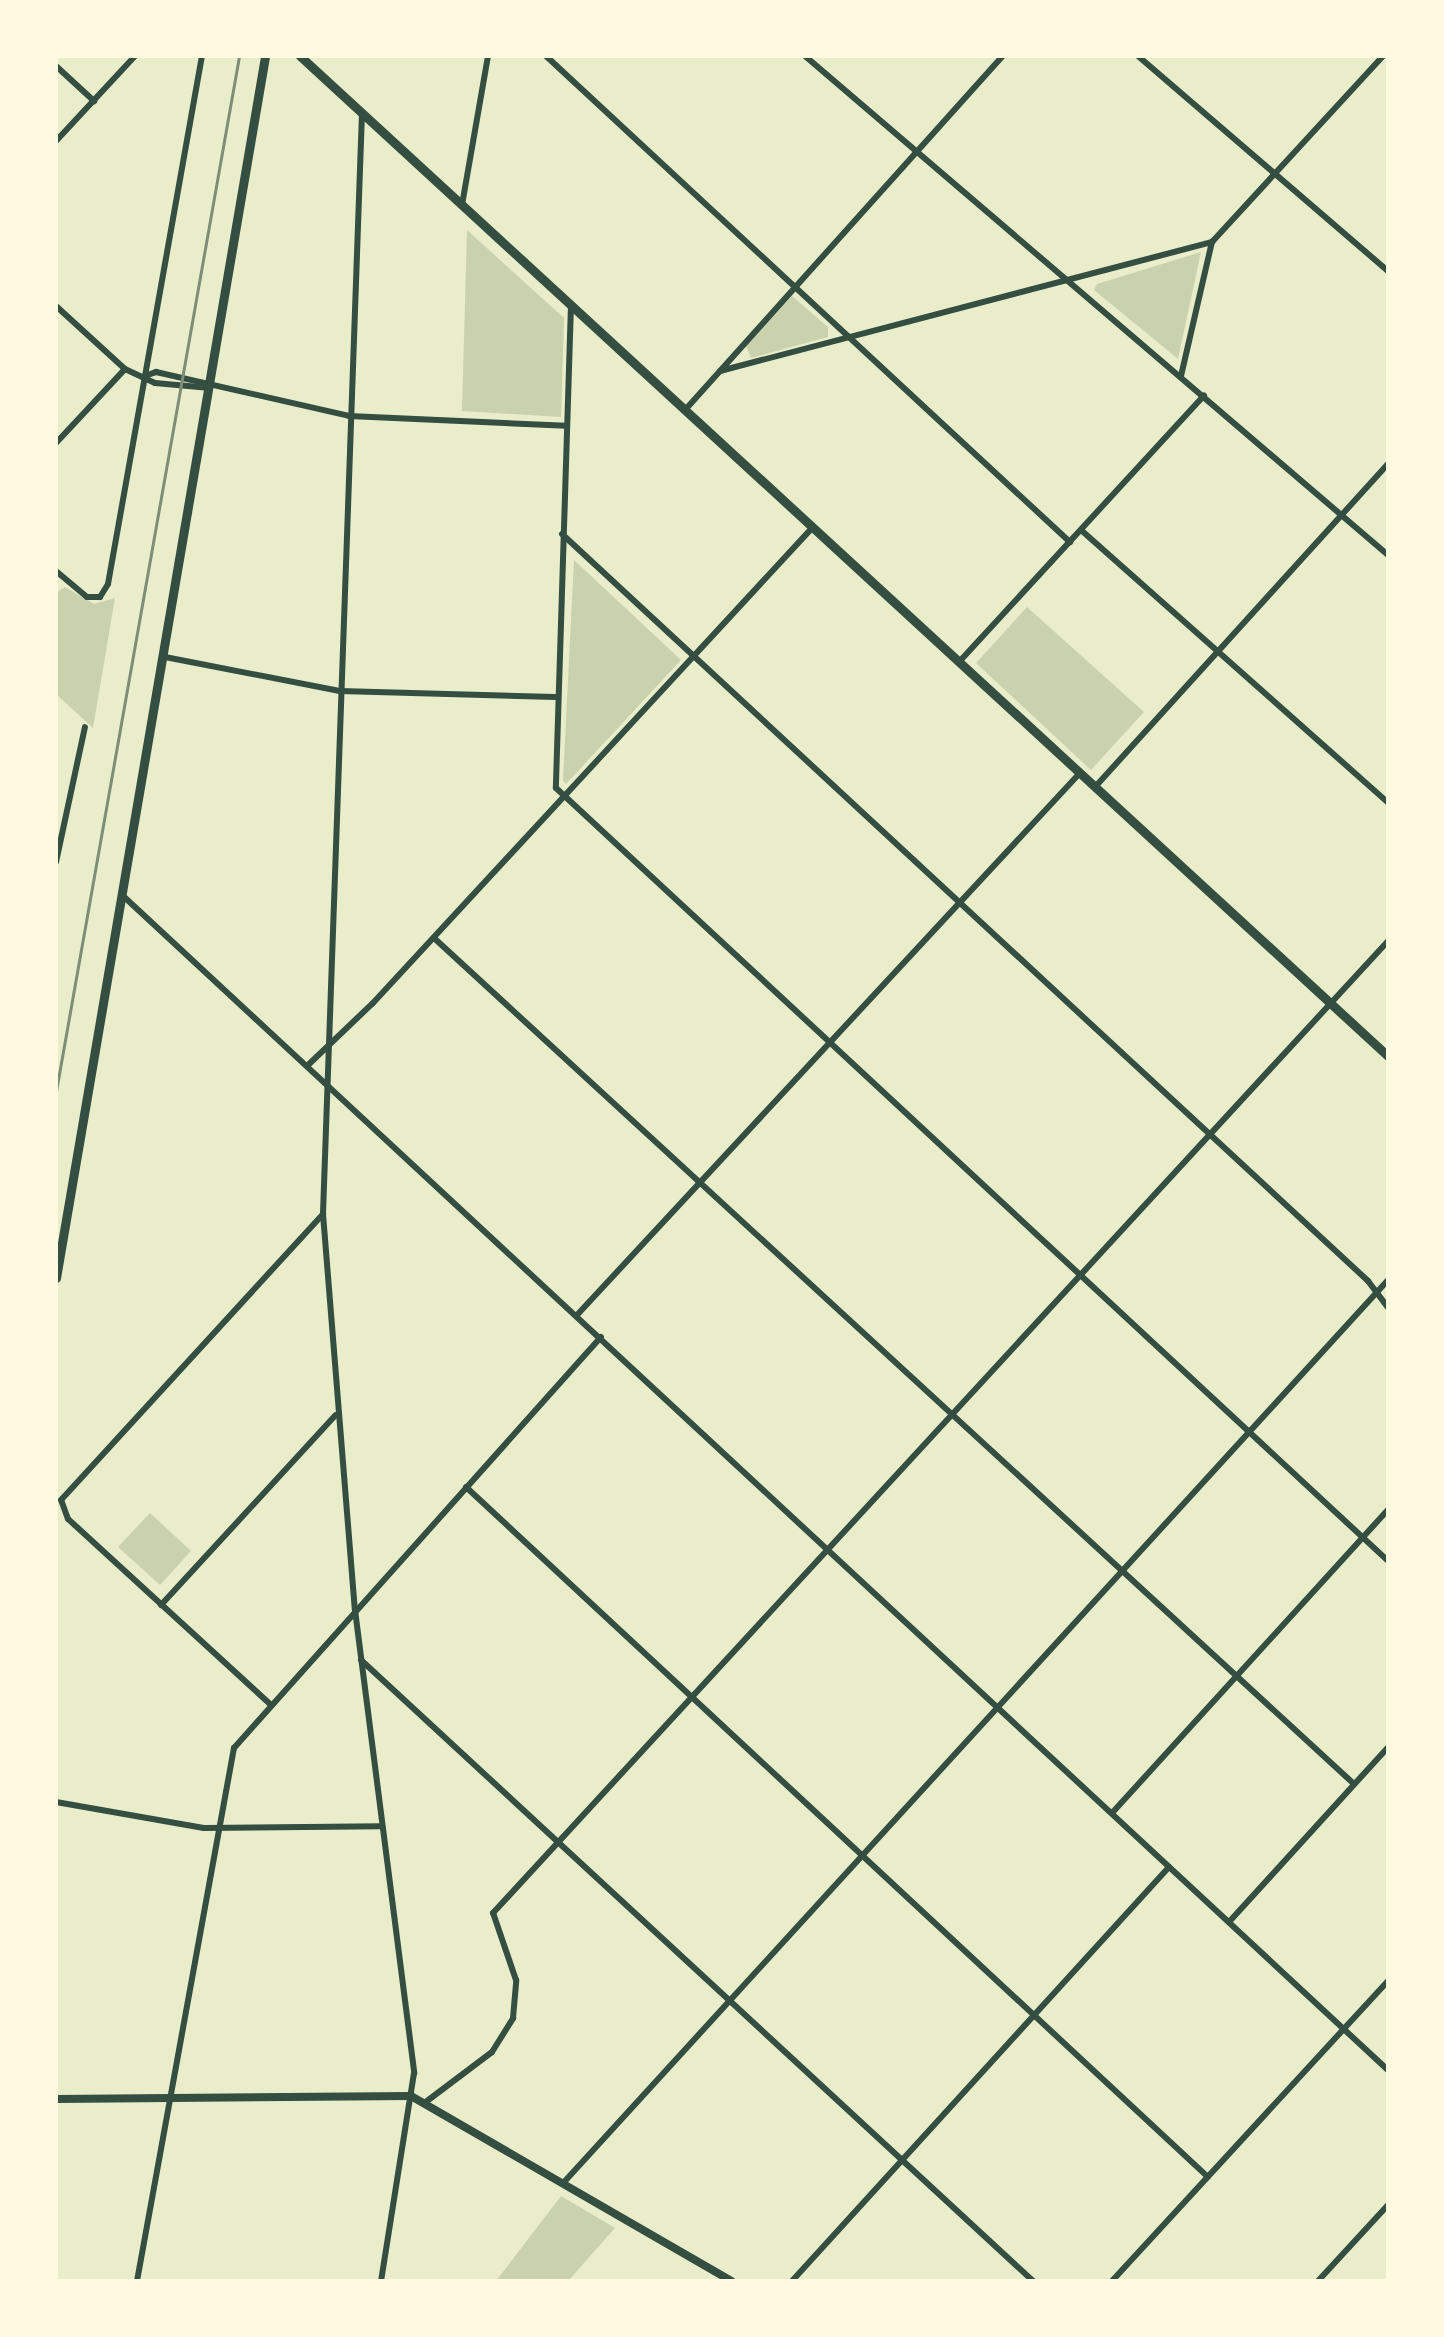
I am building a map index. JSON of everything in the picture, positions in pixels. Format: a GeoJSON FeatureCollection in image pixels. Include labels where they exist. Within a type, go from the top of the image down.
{"type":"FeatureCollection","features":[{"type":"Feature","properties":{"kind":"main road"},"geometry":{"type":"LineString","coordinates":[[56,1278],[165,657],[265,56]]}},
{"type":"Feature","properties":{"kind":"main road"},"geometry":{"type":"LineString","coordinates":[[300,56],[1388,1056]]}},
{"type":"Feature","properties":{"kind":"street"},"geometry":{"type":"LineString","coordinates":[[56,141],[135,56]]}},
{"type":"Feature","properties":{"kind":"street"},"geometry":{"type":"LineString","coordinates":[[56,571],[82,595],[100,597],[108,584],[202,56]]}},
{"type":"Feature","properties":{"kind":"street"},"geometry":{"type":"LineString","coordinates":[[462,205],[488,56]]}},
{"type":"Feature","properties":{"kind":"street"},"geometry":{"type":"LineString","coordinates":[[546,56],[1070,542]]}},
{"type":"Feature","properties":{"kind":"street"},"geometry":{"type":"LineString","coordinates":[[805,56],[914,152],[1074,283],[1388,555]]}},
{"type":"Feature","properties":{"kind":"street"},"geometry":{"type":"LineString","coordinates":[[685,410],[1003,56]]}},
{"type":"Feature","properties":{"kind":"street"},"geometry":{"type":"LineString","coordinates":[[1138,56],[1388,271]]}},
{"type":"Feature","properties":{"kind":"street"},"geometry":{"type":"LineString","coordinates":[[1181,376],[1212,242],[1383,56]]}},
{"type":"Feature","properties":{"kind":"street"},"geometry":{"type":"LineString","coordinates":[[56,66],[94,101]]}},
{"type":"Feature","properties":{"kind":"street"},"geometry":{"type":"LineString","coordinates":[[362,113],[323,1214],[336,1415],[355,1610],[411,2096],[381,2281]]}},
{"type":"Feature","properties":{"kind":"street"},"geometry":{"type":"LineString","coordinates":[[720,371],[1074,283],[1212,242]]}},
{"type":"Feature","properties":{"kind":"street"},"geometry":{"type":"LineString","coordinates":[[571,305],[553,780],[563,796],[1388,1561]]}},
{"type":"Feature","properties":{"kind":"street"},"geometry":{"type":"LineString","coordinates":[[56,306],[125,369],[145,376],[349,416],[566,426]]}},
{"type":"Feature","properties":{"kind":"street"},"geometry":{"type":"LineString","coordinates":[[56,443],[125,369]]}},
{"type":"Feature","properties":{"kind":"street"},"geometry":{"type":"LineString","coordinates":[[959,662],[1204,396]]}},
{"type":"Feature","properties":{"kind":"street"},"geometry":{"type":"LineString","coordinates":[[1095,787],[1388,464]]}},
{"type":"Feature","properties":{"kind":"street"},"geometry":{"type":"LineString","coordinates":[[307,1066],[330,1048],[434,938],[813,527]]}},
{"type":"Feature","properties":{"kind":"street"},"geometry":{"type":"LineString","coordinates":[[1081,530],[1388,803]]}},
{"type":"Feature","properties":{"kind":"street"},"geometry":{"type":"LineString","coordinates":[[562,534],[1209,1132],[1388,1308]]}},
{"type":"Feature","properties":{"kind":"street"},"geometry":{"type":"LineString","coordinates":[[165,657],[340,691],[555,697]]}},
{"type":"Feature","properties":{"kind":"street"},"geometry":{"type":"LineString","coordinates":[[56,862],[58,836],[85,727]]}},
{"type":"Feature","properties":{"kind":"street"},"geometry":{"type":"LineString","coordinates":[[577,1315],[1080,773]]}},
{"type":"Feature","properties":{"kind":"street"},"geometry":{"type":"LineString","coordinates":[[121,894],[1388,2070]]}},
{"type":"Feature","properties":{"kind":"street"},"geometry":{"type":"LineString","coordinates":[[434,938],[1354,1784]]}},
{"type":"Feature","properties":{"kind":"street"},"geometry":{"type":"LineString","coordinates":[[427,2101],[492,2052],[513,2018],[516,1980],[493,1913],[1078,1274],[1388,941]]}},
{"type":"Feature","properties":{"kind":"street"},"geometry":{"type":"LineString","coordinates":[[270,1704],[161,1605],[61,1506],[323,1214]]}},
{"type":"Feature","properties":{"kind":"street"},"geometry":{"type":"LineString","coordinates":[[565,2181],[1388,1280]]}},
{"type":"Feature","properties":{"kind":"street"},"geometry":{"type":"LineString","coordinates":[[137,2281],[216,1829],[234,1748],[270,1704],[601,1337]]}},
{"type":"Feature","properties":{"kind":"street"},"geometry":{"type":"LineString","coordinates":[[161,1605],[336,1415]]}},
{"type":"Feature","properties":{"kind":"street"},"geometry":{"type":"LineString","coordinates":[[466,1487],[1208,2177]]}},
{"type":"Feature","properties":{"kind":"street"},"geometry":{"type":"LineString","coordinates":[[1112,1813],[1388,1510]]}},
{"type":"Feature","properties":{"kind":"street"},"geometry":{"type":"LineString","coordinates":[[361,1660],[1033,2281]]}},
{"type":"Feature","properties":{"kind":"street"},"geometry":{"type":"LineString","coordinates":[[1229,1922],[1388,1747]]}},
{"type":"Feature","properties":{"kind":"street"},"geometry":{"type":"LineString","coordinates":[[56,1802],[216,1829],[382,1826]]}},
{"type":"Feature","properties":{"kind":"street"},"geometry":{"type":"LineString","coordinates":[[792,2281],[1169,1867]]}},
{"type":"Feature","properties":{"kind":"street"},"geometry":{"type":"LineString","coordinates":[[1112,2281],[1388,1981]]}},
{"type":"Feature","properties":{"kind":"street"},"geometry":{"type":"LineString","coordinates":[[56,2099],[411,2096],[427,2101],[732,2281]]}},
{"type":"Feature","properties":{"kind":"street"},"geometry":{"type":"LineString","coordinates":[[1318,2281],[1388,2205]]}},
{"type":"Feature","properties":{"kind":"green space"},"geometry":{"type":"Polygon","coordinates":[[[467,230],[564,318],[561,417],[462,411],[467,230]]]}},
{"type":"Feature","properties":{"kind":"green space"},"geometry":{"type":"Polygon","coordinates":[[[1201,252],[1178,359],[1094,290],[1097,284],[1201,252]]]}},
{"type":"Feature","properties":{"kind":"green space"},"geometry":{"type":"Polygon","coordinates":[[[792,296],[828,327],[828,337],[751,358],[746,346],[792,296]]]}},
{"type":"Feature","properties":{"kind":"green space"},"geometry":{"type":"Polygon","coordinates":[[[574,560],[681,660],[566,784],[563,780],[574,560]]]}},
{"type":"Feature","properties":{"kind":"green space"},"geometry":{"type":"Polygon","coordinates":[[[65,587],[94,604],[115,598],[93,728],[56,694],[56,593],[65,587]]]}},
{"type":"Feature","properties":{"kind":"green space"},"geometry":{"type":"Polygon","coordinates":[[[1027,607],[1144,712],[1091,770],[976,663],[1027,607]]]}},
{"type":"Feature","properties":{"kind":"green space"},"geometry":{"type":"Polygon","coordinates":[[[150,1513],[191,1551],[160,1585],[118,1547],[150,1513]]]}},
{"type":"Feature","properties":{"kind":"green space"},"geometry":{"type":"Polygon","coordinates":[[[561,2196],[615,2228],[568,2281],[496,2281],[561,2196]]]}},
{"type":"Feature","properties":{"kind":"railway"},"geometry":{"type":"LineString","coordinates":[[56,1091],[239,56]]}}]}
